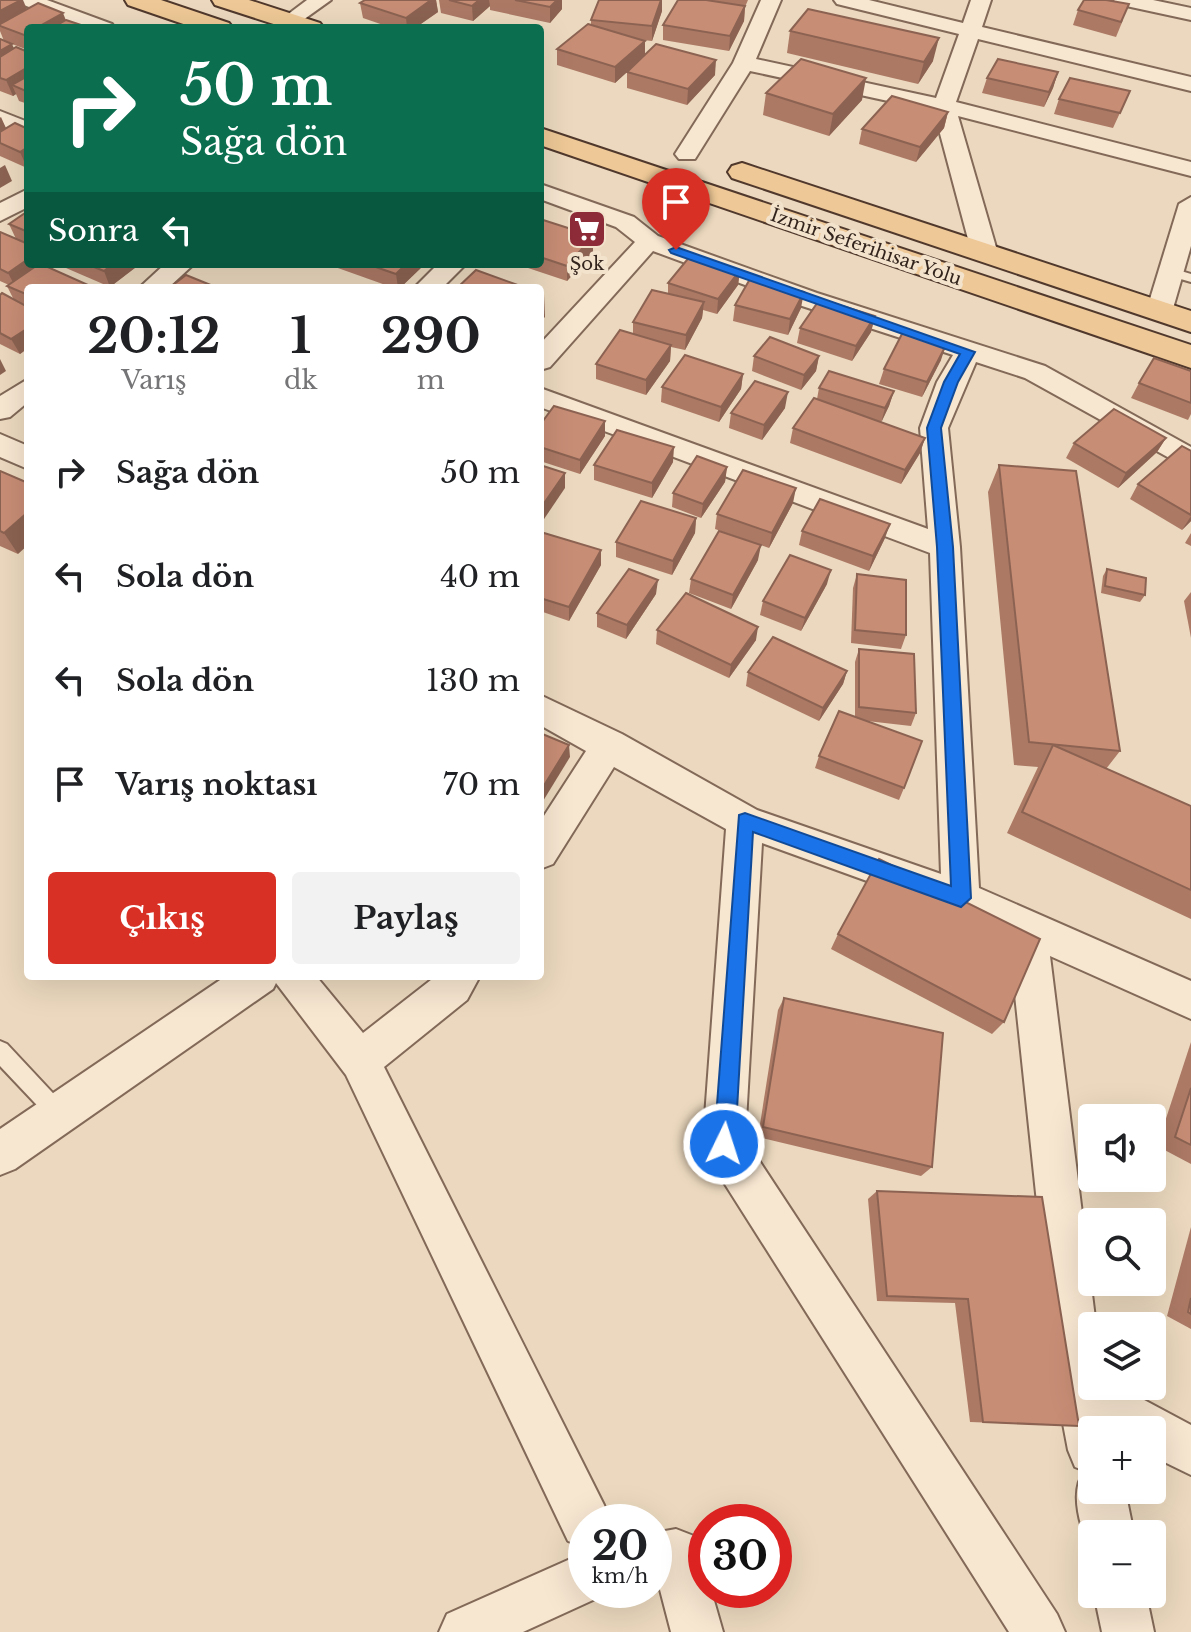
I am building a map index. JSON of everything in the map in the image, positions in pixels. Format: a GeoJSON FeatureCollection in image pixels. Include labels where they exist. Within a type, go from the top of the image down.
{"type":"FeatureCollection","features":[{"type":"Feature","properties":{"kind":"main road"},"geometry":{"type":"LineString","coordinates":[[137,0],[208,24]]}},
{"type":"Feature","properties":{"kind":"main road"},"geometry":{"type":"LineString","coordinates":[[224,0],[300,24]]}},
{"type":"Feature","properties":{"kind":"main road","name":"İzmir Seferihisar Yolu"},"geometry":{"type":"LineString","coordinates":[[544,137],[1191,357]]}},
{"type":"Feature","properties":{"kind":"main road","name":"İzmir Seferihisar Yolu"},"geometry":{"type":"LineString","coordinates":[[657,144],[1191,322]]}},
{"type":"Feature","properties":{"kind":"street"},"geometry":{"type":"LineString","coordinates":[[28,0],[94,24]]}},
{"type":"Feature","properties":{"kind":"street"},"geometry":{"type":"LineString","coordinates":[[300,24],[321,0]]}},
{"type":"Feature","properties":{"kind":"street"},"geometry":{"type":"LineString","coordinates":[[687,154],[744,63],[771,0]]}},
{"type":"Feature","properties":{"kind":"street"},"geometry":{"type":"LineString","coordinates":[[844,0],[970,33],[1191,84]]}},
{"type":"Feature","properties":{"kind":"street"},"geometry":{"type":"LineString","coordinates":[[981,0],[944,106],[985,254]]}},
{"type":"Feature","properties":{"kind":"street"},"geometry":{"type":"LineString","coordinates":[[1124,0],[1191,14]]}},
{"type":"Feature","properties":{"kind":"street"},"geometry":{"type":"LineString","coordinates":[[744,63],[944,106],[1191,169]]}},
{"type":"Feature","properties":{"kind":"street"},"geometry":{"type":"LineString","coordinates":[[0,118],[24,128]]}},
{"type":"Feature","properties":{"kind":"street"},"geometry":{"type":"LineString","coordinates":[[544,192],[625,222],[649,241],[808,299],[1035,372],[1191,460]]}},
{"type":"Feature","properties":{"kind":"street"},"geometry":{"type":"LineString","coordinates":[[0,214],[24,199]]}},
{"type":"Feature","properties":{"kind":"street"},"geometry":{"type":"LineString","coordinates":[[1159,312],[1181,275],[1191,204]]}},
{"type":"Feature","properties":{"kind":"street"},"geometry":{"type":"LineString","coordinates":[[544,357],[649,241]]}},
{"type":"Feature","properties":{"kind":"street"},"geometry":{"type":"LineString","coordinates":[[157,284],[176,268]]}},
{"type":"Feature","properties":{"kind":"street"},"geometry":{"type":"LineString","coordinates":[[431,284],[449,268]]}},
{"type":"Feature","properties":{"kind":"street"},"geometry":{"type":"LineString","coordinates":[[961,898],[945,547],[934,428],[951,382],[968,352]]}},
{"type":"Feature","properties":{"kind":"street"},"geometry":{"type":"LineString","coordinates":[[0,410],[24,391]]}},
{"type":"Feature","properties":{"kind":"street"},"geometry":{"type":"LineString","coordinates":[[544,398],[945,547]]}},
{"type":"Feature","properties":{"kind":"street"},"geometry":{"type":"LineString","coordinates":[[0,444],[24,457]]}},
{"type":"Feature","properties":{"kind":"street"},"geometry":{"type":"LineString","coordinates":[[544,711],[610,744],[745,821],[961,898],[1191,1000]]}},
{"type":"Feature","properties":{"kind":"street"},"geometry":{"type":"LineString","coordinates":[[544,847],[610,744]]}},
{"type":"Feature","properties":{"kind":"street"},"geometry":{"type":"LineString","coordinates":[[745,821],[724,1144],[1039,1632]]}},
{"type":"Feature","properties":{"kind":"street"},"geometry":{"type":"LineString","coordinates":[[1027,927],[1078,1366]]}},
{"type":"Feature","properties":{"kind":"street"},"geometry":{"type":"LineString","coordinates":[[0,1154],[253,980]]}},
{"type":"Feature","properties":{"kind":"street"},"geometry":{"type":"LineString","coordinates":[[295,980],[360,1061],[577,1504]]}},
{"type":"Feature","properties":{"kind":"street"},"geometry":{"type":"LineString","coordinates":[[360,1061],[453,987],[457,980]]}},
{"type":"Feature","properties":{"kind":"street"},"geometry":{"type":"LineString","coordinates":[[1096,1400],[1126,1416]]}},
{"type":"Feature","properties":{"kind":"street"},"geometry":{"type":"LineString","coordinates":[[1166,1438],[1191,1451]]}},
{"type":"Feature","properties":{"kind":"street"},"geometry":{"type":"LineString","coordinates":[[672,1555],[676,1554],[697,1632]]}},
{"type":"Feature","properties":{"kind":"street"},"geometry":{"type":"LineString","coordinates":[[465,1632],[568,1585]]}},
{"type":"Feature","properties":{"kind":"street"},"geometry":{"type":"LineString","coordinates":[[1123,1608],[1128,1632]]}},
{"type":"Feature","properties":{"kind":"lane"},"geometry":{"type":"LineString","coordinates":[[0,1051],[57,1112]]}},
{"type":"Feature","properties":{"kind":"building"},"geometry":{"type":"Polygon","coordinates":[[[0,0],[21,0],[0,11],[0,0]]]}},
{"type":"Feature","properties":{"kind":"building"},"geometry":{"type":"Polygon","coordinates":[[[365,0],[431,0],[406,18],[360,3],[365,0]]]}},
{"type":"Feature","properties":{"kind":"building"},"geometry":{"type":"Polygon","coordinates":[[[449,0],[479,0],[472,6],[449,0]]]}},
{"type":"Feature","properties":{"kind":"building"},"geometry":{"type":"Polygon","coordinates":[[[515,0],[557,0],[550,7],[515,0]]]}},
{"type":"Feature","properties":{"kind":"building"},"geometry":{"type":"Polygon","coordinates":[[[599,0],[661,0],[652,26],[591,20],[599,0]]]}},
{"type":"Feature","properties":{"kind":"building"},"geometry":{"type":"Polygon","coordinates":[[[678,0],[706,0],[745,6],[730,36],[663,25],[678,0]]]}},
{"type":"Feature","properties":{"kind":"building"},"geometry":{"type":"Polygon","coordinates":[[[1084,0],[1129,4],[1121,22],[1078,10],[1084,0]]]}},
{"type":"Feature","properties":{"kind":"building"},"geometry":{"type":"Polygon","coordinates":[[[38,3],[63,13],[43,24],[24,24],[24,35],[0,24],[38,3]]]}},
{"type":"Feature","properties":{"kind":"building"},"geometry":{"type":"Polygon","coordinates":[[[808,9],[939,38],[924,62],[790,31],[808,9]]]}},
{"type":"Feature","properties":{"kind":"building"},"geometry":{"type":"Polygon","coordinates":[[[588,24],[645,41],[615,67],[557,49],[588,24]]]}},
{"type":"Feature","properties":{"kind":"building"},"geometry":{"type":"Polygon","coordinates":[[[0,39],[12,44],[0,51],[0,39]]]}},
{"type":"Feature","properties":{"kind":"building"},"geometry":{"type":"Polygon","coordinates":[[[656,44],[716,60],[688,89],[627,72],[656,44]]]}},
{"type":"Feature","properties":{"kind":"building"},"geometry":{"type":"Polygon","coordinates":[[[16,47],[24,50],[24,69],[6,80],[0,78],[0,57],[16,47]]]}},
{"type":"Feature","properties":{"kind":"building"},"geometry":{"type":"Polygon","coordinates":[[[801,59],[866,78],[833,114],[766,93],[801,59]]]}},
{"type":"Feature","properties":{"kind":"building"},"geometry":{"type":"Polygon","coordinates":[[[998,59],[1058,72],[1049,92],[987,78],[998,59]]]}},
{"type":"Feature","properties":{"kind":"building"},"geometry":{"type":"Polygon","coordinates":[[[24,78],[24,90],[12,85],[24,78]]]}},
{"type":"Feature","properties":{"kind":"building"},"geometry":{"type":"Polygon","coordinates":[[[1070,78],[1130,91],[1120,113],[1059,99],[1070,78]]]}},
{"type":"Feature","properties":{"kind":"building"},"geometry":{"type":"Polygon","coordinates":[[[892,96],[948,112],[920,147],[862,129],[892,96]]]}},
{"type":"Feature","properties":{"kind":"building"},"geometry":{"type":"Polygon","coordinates":[[[15,123],[24,127],[24,150],[20,152],[0,143],[0,132],[15,123]]]}},
{"type":"Feature","properties":{"kind":"building"},"geometry":{"type":"Polygon","coordinates":[[[24,214],[24,230],[9,224],[24,214]]]}},
{"type":"Feature","properties":{"kind":"building"},"geometry":{"type":"Polygon","coordinates":[[[544,220],[593,236],[567,266],[544,258],[544,220]]]}},
{"type":"Feature","properties":{"kind":"building"},"geometry":{"type":"Polygon","coordinates":[[[0,232],[24,242],[24,262],[8,273],[0,269],[0,232]]]}},
{"type":"Feature","properties":{"kind":"building"},"geometry":{"type":"Polygon","coordinates":[[[691,255],[740,270],[718,299],[668,283],[691,255]]]}},
{"type":"Feature","properties":{"kind":"building"},"geometry":{"type":"Polygon","coordinates":[[[33,268],[50,268],[86,284],[24,284],[24,293],[7,286],[33,268]]]}},
{"type":"Feature","properties":{"kind":"building"},"geometry":{"type":"Polygon","coordinates":[[[379,268],[402,268],[396,274],[379,268]]]}},
{"type":"Feature","properties":{"kind":"building"},"geometry":{"type":"Polygon","coordinates":[[[476,270],[515,284],[461,284],[476,270]]]}},
{"type":"Feature","properties":{"kind":"building"},"geometry":{"type":"Polygon","coordinates":[[[186,275],[208,284],[174,284],[186,275]]]}},
{"type":"Feature","properties":{"kind":"building"},"geometry":{"type":"Polygon","coordinates":[[[750,279],[804,292],[790,319],[735,305],[750,279]]]}},
{"type":"Feature","properties":{"kind":"building"},"geometry":{"type":"Polygon","coordinates":[[[652,290],[704,302],[686,335],[633,322],[652,290]]]}},
{"type":"Feature","properties":{"kind":"building"},"geometry":{"type":"Polygon","coordinates":[[[2,293],[24,305],[24,331],[11,339],[0,333],[2,293]]]}},
{"type":"Feature","properties":{"kind":"building"},"geometry":{"type":"Polygon","coordinates":[[[820,299],[875,316],[856,346],[800,328],[820,299]]]}},
{"type":"Feature","properties":{"kind":"building"},"geometry":{"type":"Polygon","coordinates":[[[620,330],[671,345],[646,380],[596,364],[620,330]]]}},
{"type":"Feature","properties":{"kind":"building"},"geometry":{"type":"Polygon","coordinates":[[[903,332],[946,345],[927,382],[884,369],[903,332]]]}},
{"type":"Feature","properties":{"kind":"building"},"geometry":{"type":"Polygon","coordinates":[[[770,337],[819,356],[804,375],[754,356],[770,337]]]}},
{"type":"Feature","properties":{"kind":"building"},"geometry":{"type":"Polygon","coordinates":[[[685,355],[743,374],[721,407],[662,387],[685,355]]]}},
{"type":"Feature","properties":{"kind":"building"},"geometry":{"type":"Polygon","coordinates":[[[1154,358],[1191,371],[1191,403],[1139,383],[1154,358]]]}},
{"type":"Feature","properties":{"kind":"building"},"geometry":{"type":"Polygon","coordinates":[[[829,371],[894,391],[885,408],[819,388],[829,371]]]}},
{"type":"Feature","properties":{"kind":"building"},"geometry":{"type":"Polygon","coordinates":[[[755,381],[788,392],[764,425],[731,413],[755,381]]]}},
{"type":"Feature","properties":{"kind":"building"},"geometry":{"type":"Polygon","coordinates":[[[814,398],[925,438],[905,470],[793,428],[814,398]]]}},
{"type":"Feature","properties":{"kind":"building"},"geometry":{"type":"Polygon","coordinates":[[[554,406],[605,421],[580,460],[544,448],[544,420],[554,406]]]}},
{"type":"Feature","properties":{"kind":"building"},"geometry":{"type":"Polygon","coordinates":[[[1114,409],[1166,438],[1126,473],[1074,443],[1114,409]]]}},
{"type":"Feature","properties":{"kind":"building"},"geometry":{"type":"Polygon","coordinates":[[[617,430],[674,447],[652,483],[594,465],[617,430]]]}},
{"type":"Feature","properties":{"kind":"building"},"geometry":{"type":"Polygon","coordinates":[[[1182,446],[1191,451],[1191,515],[1138,484],[1182,446]]]}},
{"type":"Feature","properties":{"kind":"building"},"geometry":{"type":"Polygon","coordinates":[[[697,456],[727,467],[703,504],[673,493],[697,456]]]}},
{"type":"Feature","properties":{"kind":"building"},"geometry":{"type":"Polygon","coordinates":[[[999,465],[1076,471],[1120,751],[1029,742],[999,465]]]}},
{"type":"Feature","properties":{"kind":"building"},"geometry":{"type":"Polygon","coordinates":[[[544,466],[565,473],[544,503],[544,466]]]}},
{"type":"Feature","properties":{"kind":"building"},"geometry":{"type":"Polygon","coordinates":[[[743,470],[796,488],[772,533],[717,514],[743,470]]]}},
{"type":"Feature","properties":{"kind":"building"},"geometry":{"type":"Polygon","coordinates":[[[0,471],[24,481],[24,516],[4,533],[0,531],[0,471]]]}},
{"type":"Feature","properties":{"kind":"building"},"geometry":{"type":"Polygon","coordinates":[[[820,499],[890,524],[873,556],[802,531],[820,499]]]}},
{"type":"Feature","properties":{"kind":"building"},"geometry":{"type":"Polygon","coordinates":[[[641,501],[696,518],[673,561],[616,542],[641,501]]]}},
{"type":"Feature","properties":{"kind":"building"},"geometry":{"type":"Polygon","coordinates":[[[719,531],[761,545],[733,595],[691,579],[719,531]]]}},
{"type":"Feature","properties":{"kind":"building"},"geometry":{"type":"Polygon","coordinates":[[[544,533],[601,550],[569,607],[544,599],[544,533]]]}},
{"type":"Feature","properties":{"kind":"building"},"geometry":{"type":"Polygon","coordinates":[[[790,555],[831,570],[805,618],[763,601],[790,555]]]}},
{"type":"Feature","properties":{"kind":"building"},"geometry":{"type":"Polygon","coordinates":[[[629,569],[658,580],[627,625],[597,613],[629,569]]]}},
{"type":"Feature","properties":{"kind":"building"},"geometry":{"type":"Polygon","coordinates":[[[1107,569],[1146,578],[1145,595],[1105,586],[1107,569]]]}},
{"type":"Feature","properties":{"kind":"building"},"geometry":{"type":"Polygon","coordinates":[[[857,574],[906,580],[906,635],[855,630],[857,574]]]}},
{"type":"Feature","properties":{"kind":"building"},"geometry":{"type":"Polygon","coordinates":[[[686,593],[758,627],[731,665],[657,630],[686,593]]]}},
{"type":"Feature","properties":{"kind":"building"},"geometry":{"type":"Polygon","coordinates":[[[773,637],[847,671],[823,708],[748,672],[773,637]]]}},
{"type":"Feature","properties":{"kind":"building"},"geometry":{"type":"Polygon","coordinates":[[[859,649],[914,654],[916,713],[859,707],[859,649]]]}},
{"type":"Feature","properties":{"kind":"building"},"geometry":{"type":"Polygon","coordinates":[[[839,711],[922,741],[904,788],[819,756],[839,711]]]}},
{"type":"Feature","properties":{"kind":"building"},"geometry":{"type":"Polygon","coordinates":[[[544,735],[569,745],[544,786],[544,735]]]}},
{"type":"Feature","properties":{"kind":"building"},"geometry":{"type":"Polygon","coordinates":[[[1053,745],[1191,806],[1191,890],[1022,812],[1053,745]]]}},
{"type":"Feature","properties":{"kind":"building"},"geometry":{"type":"Polygon","coordinates":[[[879,859],[1040,939],[1004,1022],[838,934],[879,859]]]}},
{"type":"Feature","properties":{"kind":"building"},"geometry":{"type":"Polygon","coordinates":[[[784,998],[943,1033],[932,1167],[763,1127],[784,998]]]}},
{"type":"Feature","properties":{"kind":"building"},"geometry":{"type":"Polygon","coordinates":[[[1191,1088],[1191,1145],[1175,1137],[1191,1088]]]}},
{"type":"Feature","properties":{"kind":"building"},"geometry":{"type":"Polygon","coordinates":[[[877,1191],[1042,1197],[1078,1426],[983,1422],[968,1299],[887,1296],[877,1191]]]}},
{"type":"Feature","properties":{"kind":"place","name":"Şok"},"geometry":{"type":"Point","coordinates":[587,229]}},
{"type":"Feature","properties":{"kind":"route"},"geometry":{"type":"LineString","coordinates":[[676,250],[808,299],[968,352],[951,382],[934,428],[945,547],[961,898],[745,821],[724,1144]]}}]}
